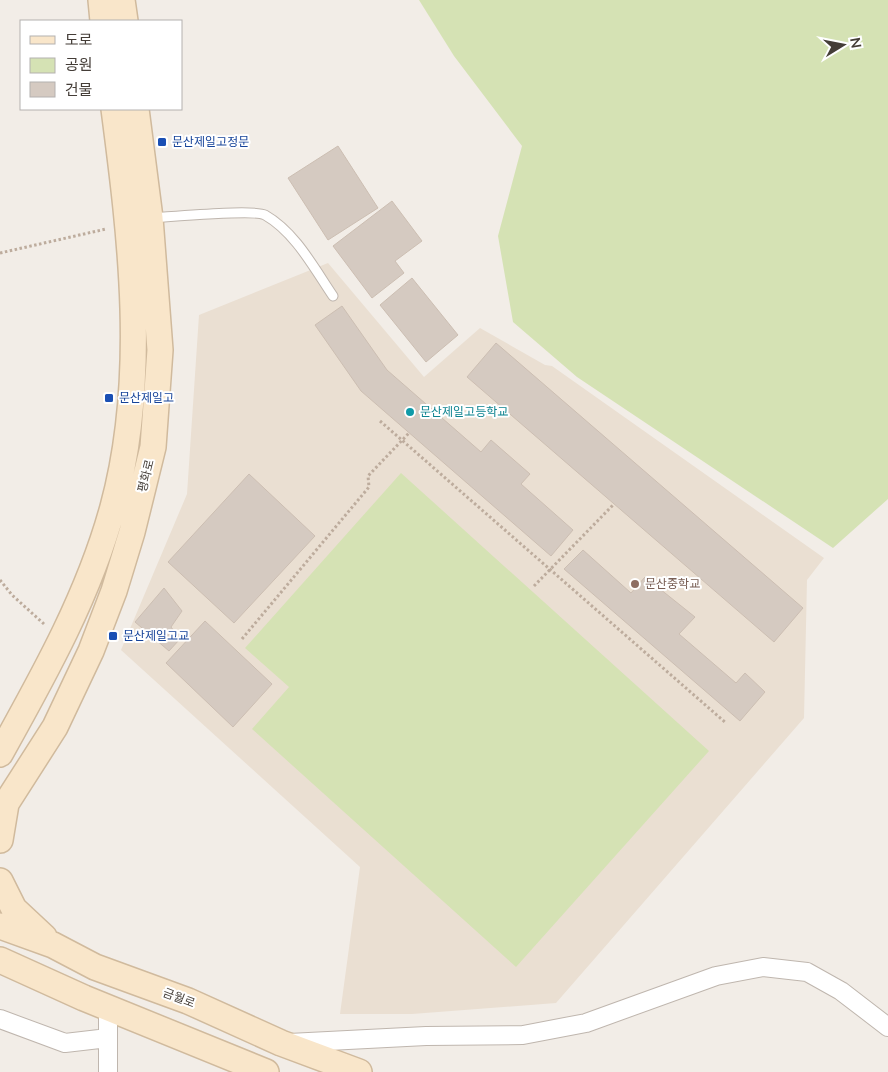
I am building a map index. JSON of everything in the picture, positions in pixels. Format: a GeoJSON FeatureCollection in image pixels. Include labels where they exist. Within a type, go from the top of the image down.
{"type":"FeatureCollection","features":[{"type":"Feature","properties":{"kind":"main road"},"geometry":{"type":"LineString","coordinates":[[100,0],[103,20]]}},
{"type":"Feature","properties":{"kind":"main road"},"geometry":{"type":"LineString","coordinates":[[122,0],[125,20]]}},
{"type":"Feature","properties":{"kind":"main road","name":"평화로"},"geometry":{"type":"LineString","coordinates":[[3,809],[55,727],[91,651],[114,591],[135,523],[153,447],[160,350],[139,221],[114,110]]}},
{"type":"Feature","properties":{"kind":"main road","name":"평화로"},"geometry":{"type":"LineString","coordinates":[[0,754],[62,639],[86,582],[113,507],[126,445],[133,356],[139,221],[136,110]]}},
{"type":"Feature","properties":{"kind":"main road"},"geometry":{"type":"LineString","coordinates":[[0,840],[3,809]]}},
{"type":"Feature","properties":{"kind":"main road"},"geometry":{"type":"LineString","coordinates":[[0,881],[14,909],[53,945]]}},
{"type":"Feature","properties":{"kind":"main road","name":"금월로"},"geometry":{"type":"LineString","coordinates":[[0,926],[53,945],[95,967],[188,1001],[281,1043],[359,1072]]}},
{"type":"Feature","properties":{"kind":"main road"},"geometry":{"type":"LineString","coordinates":[[0,960],[108,1008],[266,1072]]}},
{"type":"Feature","properties":{"kind":"main road"},"geometry":{"type":"LineString","coordinates":[[0,971],[31,973]]}},
{"type":"Feature","properties":{"kind":"street"},"geometry":{"type":"LineString","coordinates":[[281,1043],[426,1036],[523,1035],[586,1023],[716,976],[763,966],[807,972],[841,991],[888,1027]]}},
{"type":"Feature","properties":{"kind":"street"},"geometry":{"type":"LineString","coordinates":[[108,1008],[108,1072]]}},
{"type":"Feature","properties":{"kind":"street"},"geometry":{"type":"LineString","coordinates":[[0,1019],[65,1043],[108,1038]]}},
{"type":"Feature","properties":{"kind":"lane"},"geometry":{"type":"LineString","coordinates":[[139,221],[231,213],[263,214],[290,236],[333,296]]}},
{"type":"Feature","properties":{"kind":"path"},"geometry":{"type":"LineString","coordinates":[[0,253],[139,221]]}},
{"type":"Feature","properties":{"kind":"path"},"geometry":{"type":"LineString","coordinates":[[380,421],[726,723]]}},
{"type":"Feature","properties":{"kind":"path"},"geometry":{"type":"LineString","coordinates":[[242,639],[369,487],[368,476],[410,433]]}},
{"type":"Feature","properties":{"kind":"path"},"geometry":{"type":"LineString","coordinates":[[534,586],[614,504]]}},
{"type":"Feature","properties":{"kind":"path"},"geometry":{"type":"LineString","coordinates":[[0,580],[12,596],[62,639]]}},
{"type":"Feature","properties":{"kind":"shaded area"},"geometry":{"type":"Polygon","coordinates":[[[328,263],[424,377],[480,328],[545,365],[552,366],[824,558],[807,580],[804,718],[556,1003],[412,1014],[340,1014],[360,867],[121,650],[187,494],[199,315],[328,263]]]}},
{"type":"Feature","properties":{"kind":"green space"},"geometry":{"type":"Polygon","coordinates":[[[419,0],[888,0],[888,499],[833,548],[577,377],[513,322],[498,236],[522,146],[454,56],[419,0]]]}},
{"type":"Feature","properties":{"kind":"green space"},"geometry":{"type":"Polygon","coordinates":[[[401,473],[709,751],[516,967],[252,729],[289,687],[245,648],[401,473]]]}},
{"type":"Feature","properties":{"kind":"building"},"geometry":{"type":"Polygon","coordinates":[[[338,146],[378,208],[328,240],[288,178],[338,146]]]}},
{"type":"Feature","properties":{"kind":"building"},"geometry":{"type":"Polygon","coordinates":[[[392,201],[422,241],[395,261],[404,273],[372,298],[333,246],[392,201]]]}},
{"type":"Feature","properties":{"kind":"building"},"geometry":{"type":"Polygon","coordinates":[[[412,278],[458,335],[426,362],[380,305],[412,278]]]}},
{"type":"Feature","properties":{"kind":"building","name":"문산제일고등학교"},"geometry":{"type":"Polygon","coordinates":[[[342,306],[387,370],[481,452],[491,440],[530,474],[521,484],[573,530],[551,556],[361,391],[315,325],[342,306]]]}},
{"type":"Feature","properties":{"kind":"building"},"geometry":{"type":"Polygon","coordinates":[[[496,343],[803,608],[774,642],[467,377],[496,343]]]}},
{"type":"Feature","properties":{"kind":"building"},"geometry":{"type":"Polygon","coordinates":[[[249,474],[315,536],[234,623],[168,562],[249,474]]]}},
{"type":"Feature","properties":{"kind":"building"},"geometry":{"type":"Polygon","coordinates":[[[583,550],[631,593],[645,577],[695,617],[679,634],[736,683],[745,673],[765,692],[740,721],[564,569],[583,550]]]}},
{"type":"Feature","properties":{"kind":"building"},"geometry":{"type":"Polygon","coordinates":[[[164,588],[182,611],[171,627],[180,639],[169,651],[135,622],[164,588]]]}},
{"type":"Feature","properties":{"kind":"building"},"geometry":{"type":"Polygon","coordinates":[[[205,621],[272,684],[233,727],[166,663],[205,621]]]}},
{"type":"Feature","properties":{"kind":"place","name":"문산제일고정문"},"geometry":{"type":"Point","coordinates":[162,142]}},
{"type":"Feature","properties":{"kind":"place","name":"문산제일고"},"geometry":{"type":"Point","coordinates":[109,398]}},
{"type":"Feature","properties":{"kind":"place","name":"문산제일고등학교"},"geometry":{"type":"Point","coordinates":[410,412]}},
{"type":"Feature","properties":{"kind":"place","name":"문산중학교"},"geometry":{"type":"Point","coordinates":[635,584]}},
{"type":"Feature","properties":{"kind":"place","name":"문산제일고교"},"geometry":{"type":"Point","coordinates":[113,636]}}]}
